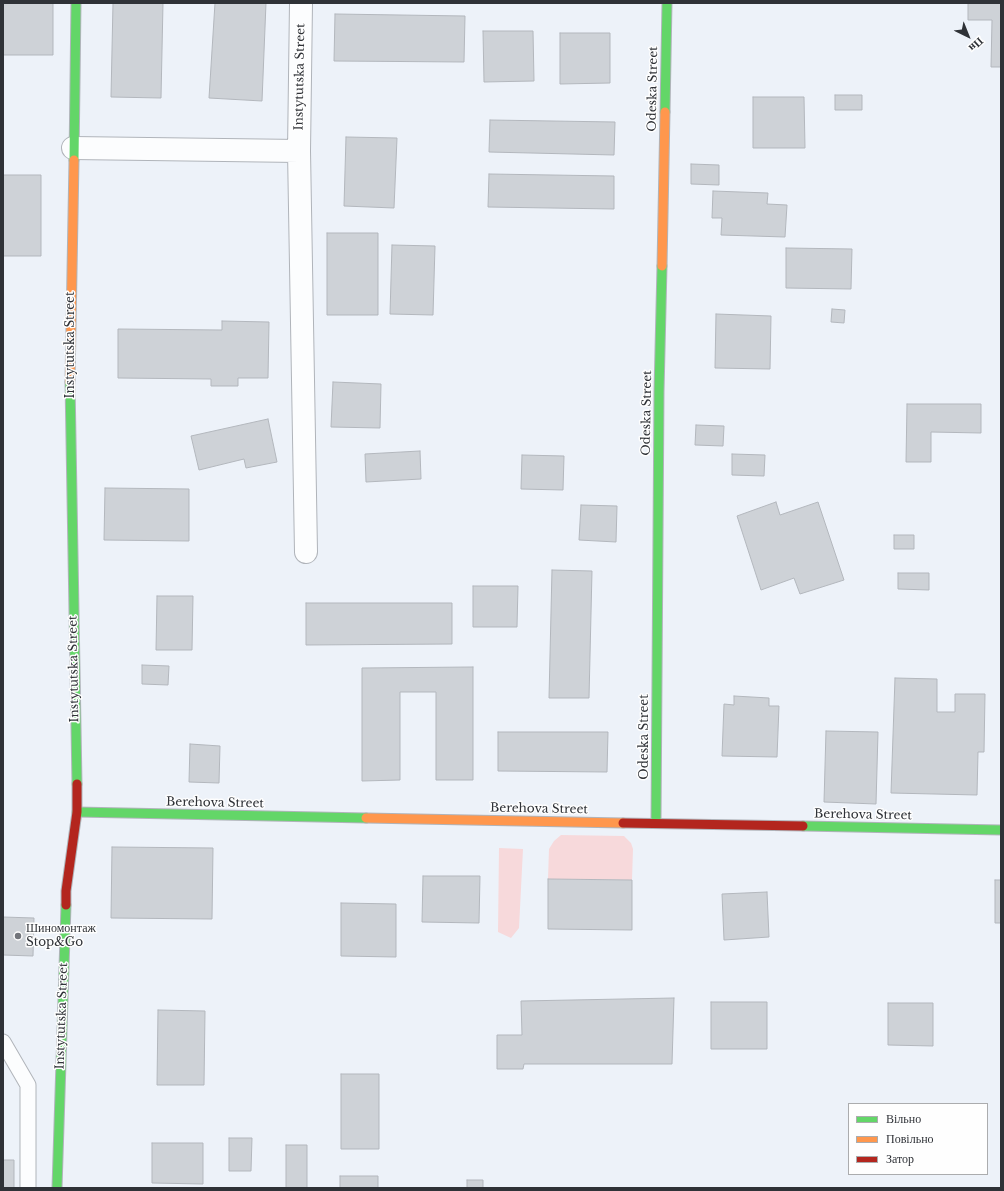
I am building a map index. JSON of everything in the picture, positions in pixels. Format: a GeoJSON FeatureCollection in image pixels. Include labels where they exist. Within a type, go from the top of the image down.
{"type":"FeatureCollection","features":[{"type":"Feature","properties":{"kind":"street","name":"Instytutska Street"},"geometry":{"type":"LineString","coordinates":[[57,1188],[66,891],[76,812],[70,389],[76,3]]}},
{"type":"Feature","properties":{"kind":"street","name":"Instytutska Street"},"geometry":{"type":"LineString","coordinates":[[301,3],[299,151],[306,552]]}},
{"type":"Feature","properties":{"kind":"street","name":"Odeska Street"},"geometry":{"type":"LineString","coordinates":[[656,822],[659,384],[667,3]]}},
{"type":"Feature","properties":{"kind":"street"},"geometry":{"type":"LineString","coordinates":[[73,148],[299,151]]}},
{"type":"Feature","properties":{"kind":"street","name":"Berehova Street"},"geometry":{"type":"LineString","coordinates":[[76,812],[535,822],[656,822],[1001,830]]}},
{"type":"Feature","properties":{"kind":"lane"},"geometry":{"type":"LineString","coordinates":[[3,1042],[28,1085],[28,1188]]}},
{"type":"Feature","properties":{"kind":"shaded area"},"geometry":{"type":"Polygon","coordinates":[[[561,835],[624,836],[631,843],[633,849],[632,880],[548,879],[549,849],[554,841],[561,835]]]}},
{"type":"Feature","properties":{"kind":"shaded area"},"geometry":{"type":"Polygon","coordinates":[[[499,848],[523,849],[519,928],[511,938],[498,932],[499,848]]]}},
{"type":"Feature","properties":{"kind":"building"},"geometry":{"type":"Polygon","coordinates":[[[3,3],[53,3],[53,55],[3,55],[3,3]]]}},
{"type":"Feature","properties":{"kind":"building"},"geometry":{"type":"Polygon","coordinates":[[[113,3],[163,3],[161,98],[111,97],[113,3]]]}},
{"type":"Feature","properties":{"kind":"building"},"geometry":{"type":"Polygon","coordinates":[[[215,3],[266,3],[262,101],[209,98],[215,3]]]}},
{"type":"Feature","properties":{"kind":"building"},"geometry":{"type":"Polygon","coordinates":[[[968,3],[1001,3],[1001,67],[991,67],[992,20],[968,20],[968,3]]]}},
{"type":"Feature","properties":{"kind":"building"},"geometry":{"type":"Polygon","coordinates":[[[335,14],[465,16],[464,62],[334,61],[335,14]]]}},
{"type":"Feature","properties":{"kind":"building"},"geometry":{"type":"Polygon","coordinates":[[[483,31],[533,31],[534,81],[484,82],[483,31]]]}},
{"type":"Feature","properties":{"kind":"building"},"geometry":{"type":"Polygon","coordinates":[[[560,33],[610,33],[610,83],[560,84],[560,33]]]}},
{"type":"Feature","properties":{"kind":"building"},"geometry":{"type":"Polygon","coordinates":[[[835,95],[862,95],[862,110],[835,110],[835,95]]]}},
{"type":"Feature","properties":{"kind":"building"},"geometry":{"type":"Polygon","coordinates":[[[753,97],[804,97],[805,148],[753,148],[753,97]]]}},
{"type":"Feature","properties":{"kind":"building"},"geometry":{"type":"Polygon","coordinates":[[[490,120],[615,122],[614,155],[489,152],[490,120]]]}},
{"type":"Feature","properties":{"kind":"building"},"geometry":{"type":"Polygon","coordinates":[[[346,137],[397,138],[394,208],[344,206],[346,137]]]}},
{"type":"Feature","properties":{"kind":"building"},"geometry":{"type":"Polygon","coordinates":[[[691,164],[719,165],[719,185],[691,184],[691,164]]]}},
{"type":"Feature","properties":{"kind":"building"},"geometry":{"type":"Polygon","coordinates":[[[489,174],[614,176],[614,209],[488,207],[489,174]]]}},
{"type":"Feature","properties":{"kind":"building"},"geometry":{"type":"Polygon","coordinates":[[[3,175],[41,175],[41,256],[3,256],[3,175]]]}},
{"type":"Feature","properties":{"kind":"building"},"geometry":{"type":"Polygon","coordinates":[[[713,191],[768,193],[767,204],[787,205],[785,237],[721,235],[722,218],[712,218],[713,191]]]}},
{"type":"Feature","properties":{"kind":"building"},"geometry":{"type":"Polygon","coordinates":[[[327,233],[378,233],[378,315],[327,315],[327,233]]]}},
{"type":"Feature","properties":{"kind":"building"},"geometry":{"type":"Polygon","coordinates":[[[392,245],[435,246],[433,315],[390,314],[392,245]]]}},
{"type":"Feature","properties":{"kind":"building"},"geometry":{"type":"Polygon","coordinates":[[[786,248],[852,249],[851,289],[786,288],[786,248]]]}},
{"type":"Feature","properties":{"kind":"building"},"geometry":{"type":"Polygon","coordinates":[[[832,309],[845,310],[844,323],[831,322],[832,309]]]}},
{"type":"Feature","properties":{"kind":"building"},"geometry":{"type":"Polygon","coordinates":[[[716,314],[771,316],[770,369],[715,368],[716,314]]]}},
{"type":"Feature","properties":{"kind":"building"},"geometry":{"type":"Polygon","coordinates":[[[222,321],[269,322],[268,378],[238,378],[238,386],[211,386],[211,379],[118,378],[118,329],[222,330],[222,321]]]}},
{"type":"Feature","properties":{"kind":"building"},"geometry":{"type":"Polygon","coordinates":[[[333,382],[381,384],[380,428],[331,427],[333,382]]]}},
{"type":"Feature","properties":{"kind":"building"},"geometry":{"type":"Polygon","coordinates":[[[907,404],[981,404],[981,433],[931,432],[931,462],[906,462],[907,404]]]}},
{"type":"Feature","properties":{"kind":"building"},"geometry":{"type":"Polygon","coordinates":[[[268,419],[277,462],[246,468],[244,459],[199,470],[191,436],[268,419]]]}},
{"type":"Feature","properties":{"kind":"building"},"geometry":{"type":"Polygon","coordinates":[[[696,425],[724,426],[723,446],[695,445],[696,425]]]}},
{"type":"Feature","properties":{"kind":"building"},"geometry":{"type":"Polygon","coordinates":[[[420,451],[421,479],[366,482],[365,454],[420,451]]]}},
{"type":"Feature","properties":{"kind":"building"},"geometry":{"type":"Polygon","coordinates":[[[732,454],[765,455],[764,476],[732,475],[732,454]]]}},
{"type":"Feature","properties":{"kind":"building"},"geometry":{"type":"Polygon","coordinates":[[[522,455],[564,456],[563,490],[521,489],[522,455]]]}},
{"type":"Feature","properties":{"kind":"building"},"geometry":{"type":"Polygon","coordinates":[[[105,488],[189,489],[189,541],[104,540],[105,488]]]}},
{"type":"Feature","properties":{"kind":"building"},"geometry":{"type":"Polygon","coordinates":[[[776,502],[780,515],[818,502],[844,580],[800,594],[794,578],[761,590],[737,516],[776,502]]]}},
{"type":"Feature","properties":{"kind":"building"},"geometry":{"type":"Polygon","coordinates":[[[581,505],[617,506],[616,542],[579,540],[581,505]]]}},
{"type":"Feature","properties":{"kind":"building"},"geometry":{"type":"Polygon","coordinates":[[[894,535],[914,535],[914,549],[894,549],[894,535]]]}},
{"type":"Feature","properties":{"kind":"building"},"geometry":{"type":"Polygon","coordinates":[[[552,570],[592,571],[589,698],[549,698],[552,570]]]}},
{"type":"Feature","properties":{"kind":"building"},"geometry":{"type":"Polygon","coordinates":[[[898,573],[929,573],[929,590],[898,589],[898,573]]]}},
{"type":"Feature","properties":{"kind":"building"},"geometry":{"type":"Polygon","coordinates":[[[473,586],[518,586],[517,627],[473,627],[473,586]]]}},
{"type":"Feature","properties":{"kind":"building"},"geometry":{"type":"Polygon","coordinates":[[[157,596],[193,596],[192,650],[156,650],[157,596]]]}},
{"type":"Feature","properties":{"kind":"building"},"geometry":{"type":"Polygon","coordinates":[[[306,603],[452,603],[452,644],[306,645],[306,603]]]}},
{"type":"Feature","properties":{"kind":"building"},"geometry":{"type":"Polygon","coordinates":[[[142,665],[169,666],[168,685],[142,684],[142,665]]]}},
{"type":"Feature","properties":{"kind":"building"},"geometry":{"type":"Polygon","coordinates":[[[473,667],[473,780],[436,780],[436,692],[400,692],[400,780],[362,781],[362,668],[473,667]]]}},
{"type":"Feature","properties":{"kind":"building"},"geometry":{"type":"Polygon","coordinates":[[[895,678],[937,679],[937,712],[955,712],[955,694],[985,694],[984,752],[978,752],[977,795],[891,793],[895,678]]]}},
{"type":"Feature","properties":{"kind":"building"},"geometry":{"type":"Polygon","coordinates":[[[734,696],[769,698],[769,706],[779,706],[777,757],[722,756],[724,704],[734,705],[734,696]]]}},
{"type":"Feature","properties":{"kind":"building"},"geometry":{"type":"Polygon","coordinates":[[[826,731],[878,732],[876,804],[824,802],[826,731]]]}},
{"type":"Feature","properties":{"kind":"building"},"geometry":{"type":"Polygon","coordinates":[[[498,732],[608,732],[607,772],[498,771],[498,732]]]}},
{"type":"Feature","properties":{"kind":"building"},"geometry":{"type":"Polygon","coordinates":[[[190,744],[220,746],[219,783],[189,782],[190,744]]]}},
{"type":"Feature","properties":{"kind":"building"},"geometry":{"type":"Polygon","coordinates":[[[112,847],[213,848],[212,919],[111,918],[112,847]]]}},
{"type":"Feature","properties":{"kind":"building"},"geometry":{"type":"Polygon","coordinates":[[[423,876],[480,876],[479,923],[422,922],[423,876]]]}},
{"type":"Feature","properties":{"kind":"building"},"geometry":{"type":"Polygon","coordinates":[[[548,879],[632,880],[632,930],[548,929],[548,879]]]}},
{"type":"Feature","properties":{"kind":"building"},"geometry":{"type":"Polygon","coordinates":[[[995,880],[1001,880],[1001,923],[995,923],[995,880]]]}},
{"type":"Feature","properties":{"kind":"building"},"geometry":{"type":"Polygon","coordinates":[[[767,892],[769,937],[724,940],[722,894],[767,892]]]}},
{"type":"Feature","properties":{"kind":"building"},"geometry":{"type":"Polygon","coordinates":[[[341,903],[396,904],[396,957],[341,956],[341,903]]]}},
{"type":"Feature","properties":{"kind":"building","name":"Шиномонтаж Stop&Go"},"geometry":{"type":"Polygon","coordinates":[[[3,917],[34,918],[33,956],[3,955],[3,917]]]}},
{"type":"Feature","properties":{"kind":"building"},"geometry":{"type":"Polygon","coordinates":[[[674,998],[672,1064],[524,1064],[523,1069],[497,1069],[497,1035],[522,1035],[521,1001],[674,998]]]}},
{"type":"Feature","properties":{"kind":"building"},"geometry":{"type":"Polygon","coordinates":[[[711,1002],[767,1002],[767,1049],[711,1049],[711,1002]]]}},
{"type":"Feature","properties":{"kind":"building"},"geometry":{"type":"Polygon","coordinates":[[[888,1003],[933,1003],[933,1046],[888,1045],[888,1003]]]}},
{"type":"Feature","properties":{"kind":"building"},"geometry":{"type":"Polygon","coordinates":[[[158,1010],[205,1011],[204,1085],[157,1085],[158,1010]]]}},
{"type":"Feature","properties":{"kind":"building"},"geometry":{"type":"Polygon","coordinates":[[[341,1074],[379,1074],[379,1149],[341,1149],[341,1074]]]}},
{"type":"Feature","properties":{"kind":"building"},"geometry":{"type":"Polygon","coordinates":[[[229,1138],[252,1138],[251,1171],[229,1171],[229,1138]]]}},
{"type":"Feature","properties":{"kind":"building"},"geometry":{"type":"Polygon","coordinates":[[[152,1143],[203,1143],[203,1184],[152,1183],[152,1143]]]}},
{"type":"Feature","properties":{"kind":"building"},"geometry":{"type":"Polygon","coordinates":[[[286,1145],[307,1145],[307,1188],[286,1188],[286,1145]]]}},
{"type":"Feature","properties":{"kind":"building"},"geometry":{"type":"Polygon","coordinates":[[[3,1160],[14,1160],[14,1188],[3,1188],[3,1160]]]}},
{"type":"Feature","properties":{"kind":"building"},"geometry":{"type":"Polygon","coordinates":[[[340,1176],[378,1176],[378,1188],[340,1188],[340,1176]]]}},
{"type":"Feature","properties":{"kind":"building"},"geometry":{"type":"Polygon","coordinates":[[[467,1180],[483,1180],[483,1188],[467,1188],[467,1180]]]}},
{"type":"Feature","properties":{"kind":"traffic: fast"},"geometry":{"type":"LineString","coordinates":[[74,160],[76,3]]}},
{"type":"Feature","properties":{"kind":"traffic: fast"},"geometry":{"type":"LineString","coordinates":[[665,112],[667,3]]}},
{"type":"Feature","properties":{"kind":"traffic: fast"},"geometry":{"type":"LineString","coordinates":[[656,822],[659,392],[662,266]]}},
{"type":"Feature","properties":{"kind":"traffic: fast"},"geometry":{"type":"LineString","coordinates":[[70,382],[77,784]]}},
{"type":"Feature","properties":{"kind":"traffic: fast"},"geometry":{"type":"LineString","coordinates":[[77,812],[366,818]]}},
{"type":"Feature","properties":{"kind":"traffic: fast"},"geometry":{"type":"LineString","coordinates":[[803,826],[1001,830]]}},
{"type":"Feature","properties":{"kind":"traffic: fast"},"geometry":{"type":"LineString","coordinates":[[57,1188],[66,905]]}},
{"type":"Feature","properties":{"kind":"traffic: slow"},"geometry":{"type":"LineString","coordinates":[[662,266],[665,112]]}},
{"type":"Feature","properties":{"kind":"traffic: slow"},"geometry":{"type":"LineString","coordinates":[[70,382],[74,160]]}},
{"type":"Feature","properties":{"kind":"traffic: slow"},"geometry":{"type":"LineString","coordinates":[[366,818],[623,823]]}},
{"type":"Feature","properties":{"kind":"traffic: jam"},"geometry":{"type":"LineString","coordinates":[[66,905],[66,891],[77,812],[77,784]]}},
{"type":"Feature","properties":{"kind":"traffic: jam"},"geometry":{"type":"LineString","coordinates":[[623,823],[803,826]]}},
{"type":"Feature","properties":{"kind":"place","name":"Шиномонтаж Stop&Go"},"geometry":{"type":"Point","coordinates":[18,936]}}]}
